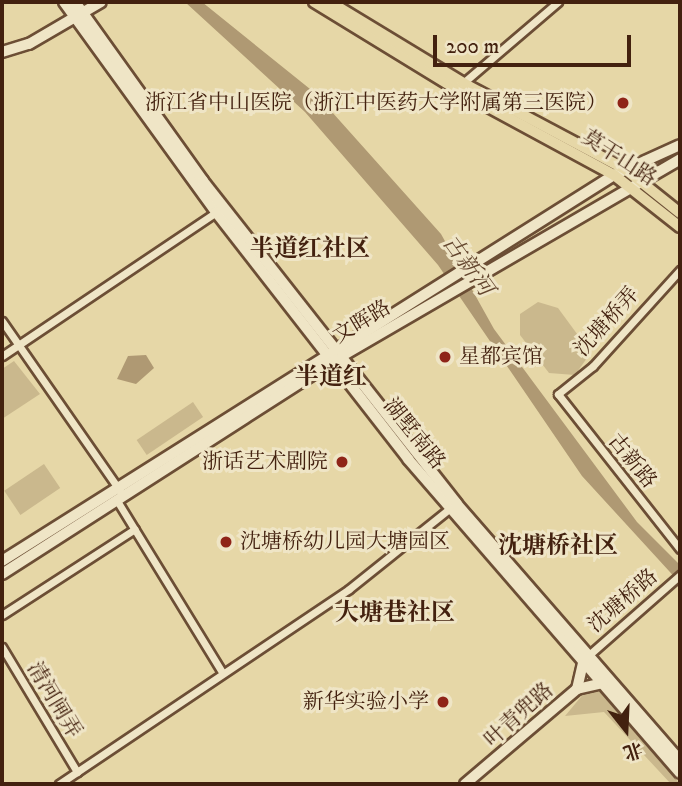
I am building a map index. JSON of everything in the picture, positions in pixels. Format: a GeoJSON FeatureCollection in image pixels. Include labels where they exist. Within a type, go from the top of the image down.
{"type":"FeatureCollection","features":[{"type":"Feature","properties":{"kind":"main road","name":"湖墅南路"},"geometry":{"type":"LineString","coordinates":[[64,2],[78,14],[450,508],[587,656],[602,683],[680,774]]}},
{"type":"Feature","properties":{"kind":"main road","name":"湖墅南路"},"geometry":{"type":"LineString","coordinates":[[75,2],[78,14],[216,212],[330,350]]}},
{"type":"Feature","properties":{"kind":"main road"},"geometry":{"type":"LineString","coordinates":[[2,52],[101,2]]}},
{"type":"Feature","properties":{"kind":"main road","name":"莫干山路"},"geometry":{"type":"LineString","coordinates":[[314,2],[459,91],[614,174],[680,228]]}},
{"type":"Feature","properties":{"kind":"main road","name":"莫干山路"},"geometry":{"type":"LineString","coordinates":[[330,2],[463,83],[640,178],[680,213]]}},
{"type":"Feature","properties":{"kind":"main road","name":"文晖路"},"geometry":{"type":"LineString","coordinates":[[2,561],[337,359],[447,285],[462,270],[614,174],[680,145]]}},
{"type":"Feature","properties":{"kind":"main road","name":"文晖路"},"geometry":{"type":"LineString","coordinates":[[2,574],[330,350],[447,285],[470,279],[640,178],[680,159]]}},
{"type":"Feature","properties":{"kind":"main road","name":"湖墅南路"},"geometry":{"type":"LineString","coordinates":[[337,359],[456,503],[680,761]]}},
{"type":"Feature","properties":{"kind":"main road"},"geometry":{"type":"LineString","coordinates":[[577,689],[587,656]]}},
{"type":"Feature","properties":{"kind":"main road","name":"叶青兜路"},"geometry":{"type":"LineString","coordinates":[[465,784],[577,689],[602,683]]}},
{"type":"Feature","properties":{"kind":"street"},"geometry":{"type":"LineString","coordinates":[[463,83],[558,2]]}},
{"type":"Feature","properties":{"kind":"street"},"geometry":{"type":"LineString","coordinates":[[2,356],[216,212]]}},
{"type":"Feature","properties":{"kind":"street","name":"沈塘桥弄"},"geometry":{"type":"LineString","coordinates":[[558,394],[593,366],[680,270]]}},
{"type":"Feature","properties":{"kind":"street"},"geometry":{"type":"LineString","coordinates":[[2,321],[118,493],[135,529],[222,672]]}},
{"type":"Feature","properties":{"kind":"street","name":"古新路"},"geometry":{"type":"LineString","coordinates":[[558,394],[680,549]]}},
{"type":"Feature","properties":{"kind":"street"},"geometry":{"type":"LineString","coordinates":[[59,784],[349,589],[450,508]]}},
{"type":"Feature","properties":{"kind":"street"},"geometry":{"type":"LineString","coordinates":[[2,615],[135,529]]}},
{"type":"Feature","properties":{"kind":"street","name":"沈塘桥路"},"geometry":{"type":"LineString","coordinates":[[587,656],[680,575]]}},
{"type":"Feature","properties":{"kind":"street","name":"清河闸弄"},"geometry":{"type":"LineString","coordinates":[[2,647],[77,772]]}},
{"type":"Feature","properties":{"kind":"shaded area"},"geometry":{"type":"Polygon","coordinates":[[[185,2],[202,2],[315,93],[441,234],[494,329],[637,522],[680,565],[680,583],[582,476],[438,265],[305,112],[185,2]]]}},
{"type":"Feature","properties":{"kind":"shaded area"},"geometry":{"type":"Polygon","coordinates":[[[538,302],[558,308],[583,342],[587,358],[575,375],[549,373],[520,335],[520,314],[538,302]]]}},
{"type":"Feature","properties":{"kind":"shaded area"},"geometry":{"type":"Polygon","coordinates":[[[146,355],[154,368],[136,384],[117,379],[128,356],[146,355]]]}},
{"type":"Feature","properties":{"kind":"shaded area"},"geometry":{"type":"Polygon","coordinates":[[[14,361],[40,394],[2,419],[2,369],[14,361]]]}},
{"type":"Feature","properties":{"kind":"shaded area"},"geometry":{"type":"Polygon","coordinates":[[[193,402],[203,417],[147,455],[137,440],[193,402]]]}},
{"type":"Feature","properties":{"kind":"shaded area"},"geometry":{"type":"Polygon","coordinates":[[[44,464],[60,488],[20,515],[4,491],[44,464]]]}},
{"type":"Feature","properties":{"kind":"shaded area"},"geometry":{"type":"Polygon","coordinates":[[[585,692],[602,692],[680,784],[671,784],[604,712],[565,716],[585,692]]]}},
{"type":"Feature","properties":{"kind":"place","name":"浙江省中山医院（浙江中医药大学附属第三医院）"},"geometry":{"type":"Point","coordinates":[623,103]}},
{"type":"Feature","properties":{"kind":"place","name":"星都宾馆"},"geometry":{"type":"Point","coordinates":[445,357]}},
{"type":"Feature","properties":{"kind":"place","name":"浙话艺术剧院"},"geometry":{"type":"Point","coordinates":[342,462]}},
{"type":"Feature","properties":{"kind":"place","name":"沈塘桥幼儿园大塘园区"},"geometry":{"type":"Point","coordinates":[226,542]}},
{"type":"Feature","properties":{"kind":"place","name":"新华实验小学"},"geometry":{"type":"Point","coordinates":[443,702]}},
{"type":"Feature","properties":{"kind":"district","name":"半道红社区"},"geometry":{"type":"Point","coordinates":[310,250]}},
{"type":"Feature","properties":{"kind":"district","name":"半道红"},"geometry":{"type":"Point","coordinates":[331,378]}},
{"type":"Feature","properties":{"kind":"district","name":"沈塘桥社区"},"geometry":{"type":"Point","coordinates":[558,547]}},
{"type":"Feature","properties":{"kind":"district","name":"大塘巷社区"},"geometry":{"type":"Point","coordinates":[395,614]}},
{"type":"Feature","properties":{"kind":"water label","name":"古新河"},"geometry":{"type":"Point","coordinates":[467,266]}}]}
